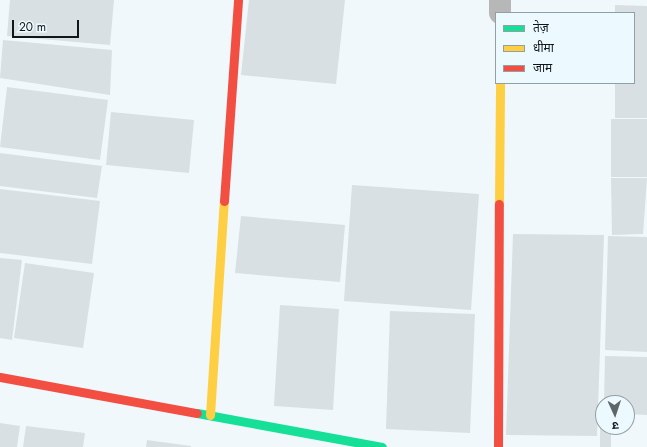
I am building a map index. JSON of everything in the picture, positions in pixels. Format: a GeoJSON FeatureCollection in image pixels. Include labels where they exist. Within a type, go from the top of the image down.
{"type":"FeatureCollection","features":[{"type":"Feature","properties":{"kind":"street"},"geometry":{"type":"LineString","coordinates":[[210,415],[238,0]]}},
{"type":"Feature","properties":{"kind":"street"},"geometry":{"type":"LineString","coordinates":[[500,0],[500,12]]}},
{"type":"Feature","properties":{"kind":"street"},"geometry":{"type":"LineString","coordinates":[[498,447],[500,84]]}},
{"type":"Feature","properties":{"kind":"street"},"geometry":{"type":"LineString","coordinates":[[0,376],[382,447]]}},
{"type":"Feature","properties":{"kind":"building"},"geometry":{"type":"Polygon","coordinates":[[[10,0],[114,0],[110,45],[7,36],[10,0]]]}},
{"type":"Feature","properties":{"kind":"building"},"geometry":{"type":"Polygon","coordinates":[[[249,0],[345,0],[336,84],[241,75],[249,0]]]}},
{"type":"Feature","properties":{"kind":"building"},"geometry":{"type":"Polygon","coordinates":[[[615,5],[647,6],[647,118],[615,118],[615,84],[635,84],[635,12],[615,12],[615,5]]]}},
{"type":"Feature","properties":{"kind":"building"},"geometry":{"type":"Polygon","coordinates":[[[3,40],[112,50],[110,95],[0,78],[3,40]]]}},
{"type":"Feature","properties":{"kind":"building"},"geometry":{"type":"Polygon","coordinates":[[[7,87],[108,100],[100,160],[0,147],[7,87]]]}},
{"type":"Feature","properties":{"kind":"building"},"geometry":{"type":"Polygon","coordinates":[[[111,112],[194,120],[189,173],[106,165],[111,112]]]}},
{"type":"Feature","properties":{"kind":"building"},"geometry":{"type":"Polygon","coordinates":[[[611,119],[647,119],[647,177],[611,177],[611,119]]]}},
{"type":"Feature","properties":{"kind":"building"},"geometry":{"type":"Polygon","coordinates":[[[0,153],[102,166],[97,198],[0,186],[0,153]]]}},
{"type":"Feature","properties":{"kind":"building"},"geometry":{"type":"Polygon","coordinates":[[[611,178],[647,178],[643,234],[612,235],[611,178]]]}},
{"type":"Feature","properties":{"kind":"building"},"geometry":{"type":"Polygon","coordinates":[[[352,185],[479,194],[471,310],[344,301],[352,185]]]}},
{"type":"Feature","properties":{"kind":"building"},"geometry":{"type":"Polygon","coordinates":[[[0,189],[100,201],[92,264],[0,253],[0,189]]]}},
{"type":"Feature","properties":{"kind":"building"},"geometry":{"type":"Polygon","coordinates":[[[241,216],[345,225],[340,282],[235,273],[241,216]]]}},
{"type":"Feature","properties":{"kind":"building"},"geometry":{"type":"Polygon","coordinates":[[[513,234],[604,235],[598,395],[595,395],[595,435],[597,436],[506,435],[513,234]]]}},
{"type":"Feature","properties":{"kind":"building"},"geometry":{"type":"Polygon","coordinates":[[[608,236],[647,237],[647,352],[605,350],[608,236]]]}},
{"type":"Feature","properties":{"kind":"building"},"geometry":{"type":"Polygon","coordinates":[[[0,258],[22,260],[12,340],[0,338],[0,258]]]}},
{"type":"Feature","properties":{"kind":"building"},"geometry":{"type":"Polygon","coordinates":[[[25,263],[94,273],[83,348],[14,338],[25,263]]]}},
{"type":"Feature","properties":{"kind":"building"},"geometry":{"type":"Polygon","coordinates":[[[280,305],[339,309],[333,410],[274,406],[280,305]]]}},
{"type":"Feature","properties":{"kind":"building"},"geometry":{"type":"Polygon","coordinates":[[[390,311],[475,314],[470,433],[386,429],[390,311]]]}},
{"type":"Feature","properties":{"kind":"building"},"geometry":{"type":"Polygon","coordinates":[[[605,356],[647,357],[647,415],[635,414],[635,395],[604,395],[605,356]]]}},
{"type":"Feature","properties":{"kind":"building"},"geometry":{"type":"Polygon","coordinates":[[[0,423],[20,426],[17,447],[0,447],[0,423]]]}},
{"type":"Feature","properties":{"kind":"building"},"geometry":{"type":"Polygon","coordinates":[[[26,426],[85,433],[83,447],[23,447],[26,426]]]}},
{"type":"Feature","properties":{"kind":"building"},"geometry":{"type":"Polygon","coordinates":[[[600,435],[611,435],[611,447],[600,447],[600,435]]]}},
{"type":"Feature","properties":{"kind":"building"},"geometry":{"type":"Polygon","coordinates":[[[147,440],[191,446],[191,447],[146,447],[147,440]]]}},
{"type":"Feature","properties":{"kind":"traffic: fast"},"geometry":{"type":"LineString","coordinates":[[197,413],[382,447]]}},
{"type":"Feature","properties":{"kind":"traffic: slow"},"geometry":{"type":"LineString","coordinates":[[499,204],[500,84]]}},
{"type":"Feature","properties":{"kind":"traffic: slow"},"geometry":{"type":"LineString","coordinates":[[210,415],[224,201]]}},
{"type":"Feature","properties":{"kind":"traffic: jam"},"geometry":{"type":"LineString","coordinates":[[224,201],[238,0]]}},
{"type":"Feature","properties":{"kind":"traffic: jam"},"geometry":{"type":"LineString","coordinates":[[498,447],[499,204]]}},
{"type":"Feature","properties":{"kind":"traffic: jam"},"geometry":{"type":"LineString","coordinates":[[0,377],[197,413]]}}]}
